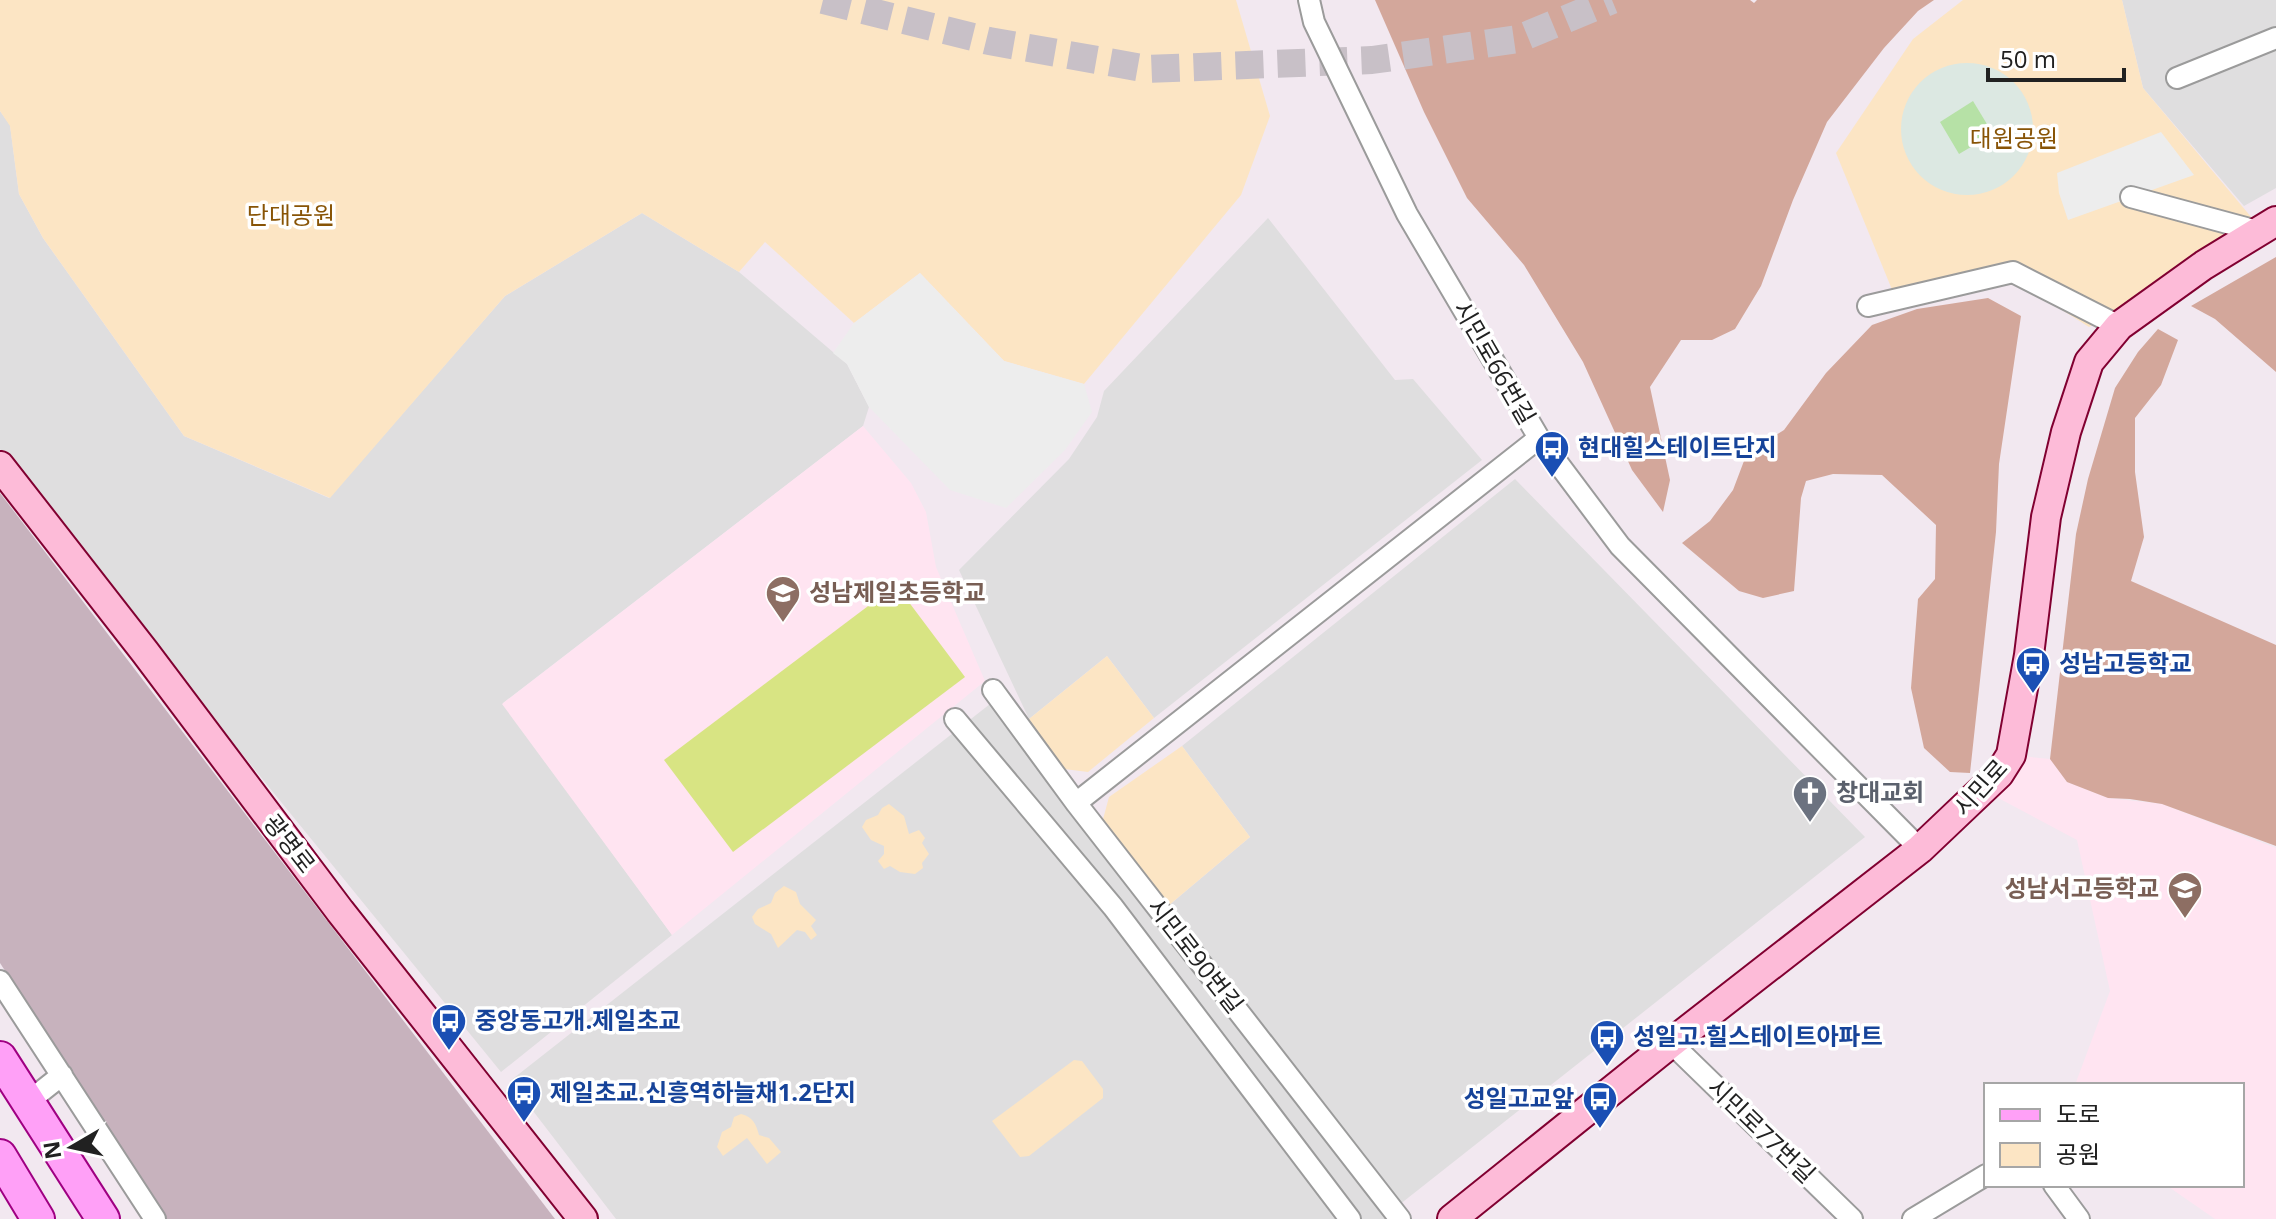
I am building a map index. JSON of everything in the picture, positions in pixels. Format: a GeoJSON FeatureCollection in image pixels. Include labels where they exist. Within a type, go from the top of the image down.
{"type":"FeatureCollection","features":[{"type":"Feature","properties":{"kind":"main road","name":"시민로"},"geometry":{"type":"LineString","coordinates":[[1452,1219],[1920,849],[1985,791],[1999,774],[2011,755],[2029,655],[2046,517],[2066,432],[2089,362],[2119,326],[2204,265],[2267,226]]}},
{"type":"Feature","properties":{"kind":"main road","name":"광명로"},"geometry":{"type":"LineString","coordinates":[[0,466],[340,911],[583,1219]]}},
{"type":"Feature","properties":{"kind":"main road"},"geometry":{"type":"LineString","coordinates":[[0,1058],[103,1219]]}},
{"type":"Feature","properties":{"kind":"main road"},"geometry":{"type":"LineString","coordinates":[[0,1156],[38,1219]]}},
{"type":"Feature","properties":{"kind":"street","name":"시민로66번길"},"geometry":{"type":"LineString","coordinates":[[1309,0],[1321,36],[1407,214],[1539,438],[1620,546],[1920,849]]}},
{"type":"Feature","properties":{"kind":"street"},"geometry":{"type":"LineString","coordinates":[[2177,78],[2276,38]]}},
{"type":"Feature","properties":{"kind":"street"},"geometry":{"type":"LineString","coordinates":[[2131,197],[2267,226]]}},
{"type":"Feature","properties":{"kind":"street"},"geometry":{"type":"LineString","coordinates":[[1868,306],[2013,272],[2119,326]]}},
{"type":"Feature","properties":{"kind":"street"},"geometry":{"type":"LineString","coordinates":[[1076,803],[1539,438]]}},
{"type":"Feature","properties":{"kind":"street","name":"시민로90번길"},"geometry":{"type":"LineString","coordinates":[[993,690],[1076,803],[1400,1219]]}},
{"type":"Feature","properties":{"kind":"street"},"geometry":{"type":"LineString","coordinates":[[955,719],[1113,907],[1350,1219]]}},
{"type":"Feature","properties":{"kind":"street"},"geometry":{"type":"LineString","coordinates":[[0,981],[155,1219]]}},
{"type":"Feature","properties":{"kind":"street","name":"시민로77번길"},"geometry":{"type":"LineString","coordinates":[[1671,1043],[1852,1219]]}},
{"type":"Feature","properties":{"kind":"street"},"geometry":{"type":"LineString","coordinates":[[28,1102],[62,1075]]}},
{"type":"Feature","properties":{"kind":"street"},"geometry":{"type":"LineString","coordinates":[[1913,1219],[1984,1176]]}},
{"type":"Feature","properties":{"kind":"street"},"geometry":{"type":"LineString","coordinates":[[2055,1187],[2079,1219]]}},
{"type":"Feature","properties":{"kind":"shaded area"},"geometry":{"type":"Polygon","coordinates":[[[1375,0],[1750,0],[1754,3],[1757,0],[1934,0],[1918,11],[1884,48],[1827,122],[1793,200],[1761,286],[1735,329],[1712,340],[1681,340],[1650,387],[1670,480],[1663,512],[1632,470],[1583,362],[1524,265],[1467,198],[1424,112],[1375,0]]]}},
{"type":"Feature","properties":{"kind":"shaded area"},"geometry":{"type":"Polygon","coordinates":[[[2122,0],[2276,0],[2276,188],[2244,206],[2143,88],[2122,0]]]}},
{"type":"Feature","properties":{"kind":"shaded area"},"geometry":{"type":"Polygon","coordinates":[[[1967,63],[1992,68],[2014,82],[2028,104],[2033,129],[2028,154],[2014,176],[1992,190],[1967,195],[1942,190],[1920,176],[1906,154],[1901,129],[1906,104],[1920,82],[1942,68],[1967,63]]]}},
{"type":"Feature","properties":{"kind":"shaded area"},"geometry":{"type":"Polygon","coordinates":[[[1973,101],[1993,134],[1959,154],[1940,122],[1973,101]]]}},
{"type":"Feature","properties":{"kind":"shaded area"},"geometry":{"type":"Polygon","coordinates":[[[0,111],[10,125],[19,194],[43,238],[184,436],[329,498],[505,296],[642,213],[739,272],[847,364],[869,407],[863,426],[503,703],[672,935],[501,1072],[124,609],[0,449],[0,111]]]}},
{"type":"Feature","properties":{"kind":"shaded area"},"geometry":{"type":"Polygon","coordinates":[[[2161,132],[2194,175],[2068,220],[2059,193],[2057,173],[2161,132]]]}},
{"type":"Feature","properties":{"kind":"shaded area"},"geometry":{"type":"Polygon","coordinates":[[[1268,218],[1395,380],[1413,379],[1482,460],[1154,718],[1107,656],[1029,719],[959,570],[1069,459],[1097,417],[1104,391],[1268,218]]]}},
{"type":"Feature","properties":{"kind":"shaded area"},"geometry":{"type":"Polygon","coordinates":[[[2276,257],[2276,372],[2215,319],[2191,306],[2276,257]]]}},
{"type":"Feature","properties":{"kind":"shaded area"},"geometry":{"type":"Polygon","coordinates":[[[920,273],[1004,361],[1084,384],[1092,412],[1065,450],[1006,508],[950,490],[869,407],[847,364],[833,353],[854,323],[920,273]]]}},
{"type":"Feature","properties":{"kind":"shaded area"},"geometry":{"type":"Polygon","coordinates":[[[1988,298],[2021,316],[1999,464],[1996,532],[1970,773],[1950,772],[1924,748],[1911,688],[1918,599],[1935,579],[1936,525],[1882,475],[1833,474],[1806,481],[1801,498],[1794,591],[1763,598],[1739,591],[1682,543],[1710,521],[1733,490],[1747,453],[1784,430],[1826,373],[1872,325],[1917,309],[1988,298]]]}},
{"type":"Feature","properties":{"kind":"shaded area"},"geometry":{"type":"Polygon","coordinates":[[[2158,329],[2178,340],[2161,385],[2135,418],[2135,472],[2144,537],[2131,581],[2276,645],[2276,846],[2162,804],[2108,798],[2067,782],[2050,759],[2076,534],[2088,479],[2115,388],[2138,352],[2158,329]]]}},
{"type":"Feature","properties":{"kind":"shaded area","name":"성남제일초등학교"},"geometry":{"type":"Polygon","coordinates":[[[863,426],[911,483],[926,512],[936,567],[985,681],[672,935],[502,704],[863,426]]]}},
{"type":"Feature","properties":{"kind":"shaded area"},"geometry":{"type":"Polygon","coordinates":[[[1515,479],[1865,837],[1399,1205],[1168,906],[1250,837],[1182,746],[1515,479]]]}},
{"type":"Feature","properties":{"kind":"shaded area"},"geometry":{"type":"Polygon","coordinates":[[[0,493],[555,1219],[166,1219],[0,963],[0,493]]]}},
{"type":"Feature","properties":{"kind":"shaded area"},"geometry":{"type":"Polygon","coordinates":[[[896,585],[965,677],[733,852],[664,760],[896,585]]]}},
{"type":"Feature","properties":{"kind":"shaded area"},"geometry":{"type":"Polygon","coordinates":[[[990,704],[1387,1219],[616,1219],[510,1081],[990,704]]]}},
{"type":"Feature","properties":{"kind":"shaded area","name":"성남서고등학교"},"geometry":{"type":"Polygon","coordinates":[[[2011,755],[2050,759],[2067,782],[2108,798],[2162,804],[2276,848],[2276,1219],[2215,1219],[2169,1187],[2244,1187],[2244,1083],[2076,1083],[2110,991],[2077,840],[1985,791],[2011,755]]]}},
{"type":"Feature","properties":{"kind":"green space","name":"단대공원"},"geometry":{"type":"Polygon","coordinates":[[[0,0],[1236,0],[1270,116],[1241,195],[1084,384],[1004,361],[920,273],[854,323],[765,242],[739,272],[642,213],[505,296],[330,498],[184,436],[43,238],[19,194],[10,126],[0,111],[0,0]]]}},
{"type":"Feature","properties":{"kind":"green space","name":"대원공원"},"geometry":{"type":"Polygon","coordinates":[[[1963,0],[2122,0],[2143,88],[2262,230],[2089,327],[2013,279],[1893,292],[1836,153],[1913,39],[1963,0]]]}},
{"type":"Feature","properties":{"kind":"green space"},"geometry":{"type":"Polygon","coordinates":[[[1107,656],[1154,718],[1088,772],[1064,769],[1029,719],[1107,656]]]}},
{"type":"Feature","properties":{"kind":"green space"},"geometry":{"type":"Polygon","coordinates":[[[1182,746],[1250,837],[1168,906],[1102,823],[1109,797],[1182,746]]]}},
{"type":"Feature","properties":{"kind":"green space"},"geometry":{"type":"Polygon","coordinates":[[[889,804],[904,816],[909,834],[919,830],[925,838],[922,843],[929,854],[922,863],[923,868],[915,874],[900,872],[890,866],[884,869],[878,861],[884,854],[884,846],[871,840],[862,827],[866,820],[878,815],[889,804]]]}},
{"type":"Feature","properties":{"kind":"green space"},"geometry":{"type":"Polygon","coordinates":[[[784,886],[796,892],[800,904],[816,920],[811,926],[817,935],[811,940],[805,932],[797,930],[778,948],[771,934],[755,924],[752,917],[758,909],[771,903],[775,893],[784,886]]]}},
{"type":"Feature","properties":{"kind":"green space"},"geometry":{"type":"Polygon","coordinates":[[[1074,1060],[1082,1061],[1103,1089],[1103,1098],[1029,1156],[1020,1157],[992,1121],[1074,1060]]]}},
{"type":"Feature","properties":{"kind":"green space"},"geometry":{"type":"Polygon","coordinates":[[[741,1114],[751,1119],[759,1135],[769,1138],[781,1152],[767,1164],[747,1138],[723,1156],[717,1147],[722,1132],[731,1127],[734,1117],[741,1114]]]}},
{"type":"Feature","properties":{"kind":"tunnel"},"geometry":{"type":"LineString","coordinates":[[823,0],[989,41],[1148,69],[1372,60],[1518,39],[1612,0]]}},
{"type":"Feature","properties":{"kind":"place","name":"현대힐스테이트단지"},"geometry":{"type":"Point","coordinates":[1552,479]}},
{"type":"Feature","properties":{"kind":"place","name":"성남제일초등학교"},"geometry":{"type":"Point","coordinates":[783,624]}},
{"type":"Feature","properties":{"kind":"place","name":"성남고등학교"},"geometry":{"type":"Point","coordinates":[2033,695]}},
{"type":"Feature","properties":{"kind":"place","name":"창대교회"},"geometry":{"type":"Point","coordinates":[1810,824]}},
{"type":"Feature","properties":{"kind":"place","name":"성남서고등학교"},"geometry":{"type":"Point","coordinates":[2185,920]}},
{"type":"Feature","properties":{"kind":"place","name":"중앙동고개.제일초교"},"geometry":{"type":"Point","coordinates":[449,1052]}},
{"type":"Feature","properties":{"kind":"place","name":"성일고.힐스테이트아파트"},"geometry":{"type":"Point","coordinates":[1607,1068]}},
{"type":"Feature","properties":{"kind":"place","name":"제일초교.신흥역하늘채1.2단지"},"geometry":{"type":"Point","coordinates":[524,1124]}},
{"type":"Feature","properties":{"kind":"place","name":"성일고교앞"},"geometry":{"type":"Point","coordinates":[1600,1130]}}]}
